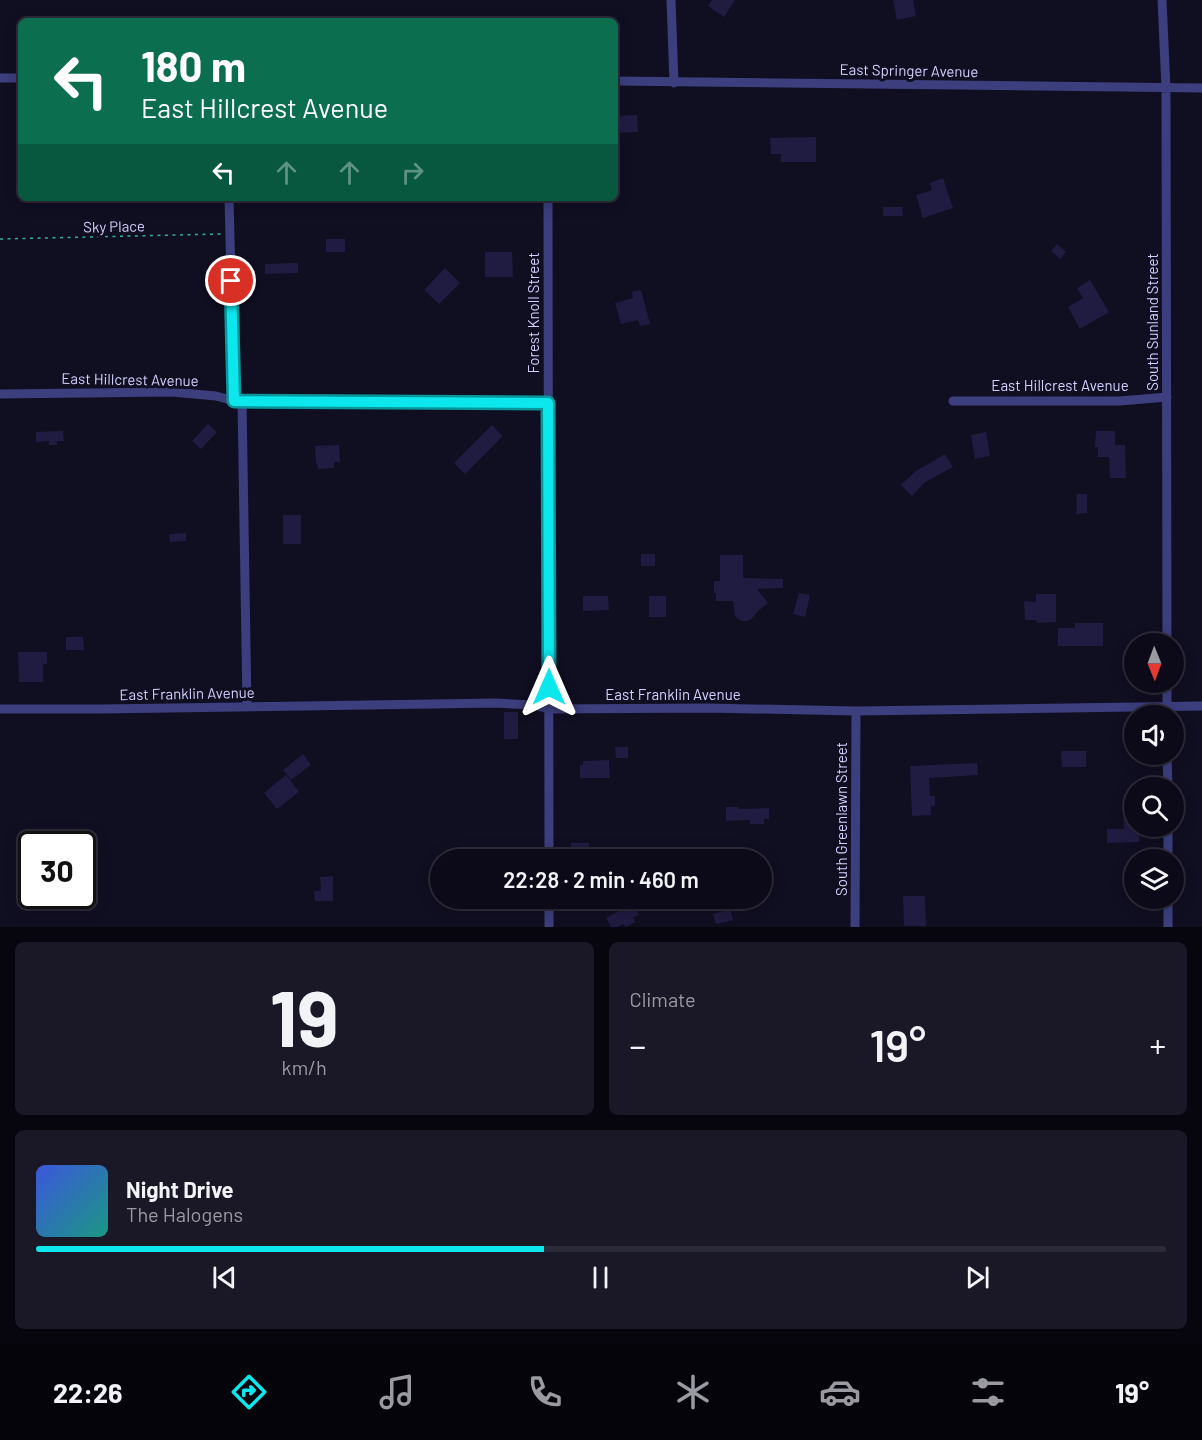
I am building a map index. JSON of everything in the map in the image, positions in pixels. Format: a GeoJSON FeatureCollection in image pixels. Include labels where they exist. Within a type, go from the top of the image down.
{"type":"FeatureCollection","features":[{"type":"Feature","properties":{"kind":"street"},"geometry":{"type":"LineString","coordinates":[[671,0],[674,83]]}},
{"type":"Feature","properties":{"kind":"street","name":"South Sunland Street"},"geometry":{"type":"LineString","coordinates":[[1162,0],[1166,88],[1167,633]]}},
{"type":"Feature","properties":{"kind":"street"},"geometry":{"type":"LineString","coordinates":[[0,78],[18,78]]}},
{"type":"Feature","properties":{"kind":"street","name":"East Springer Avenue"},"geometry":{"type":"LineString","coordinates":[[618,81],[1202,88]]}},
{"type":"Feature","properties":{"kind":"street"},"geometry":{"type":"LineString","coordinates":[[230,201],[229,233],[238,401],[247,707]]}},
{"type":"Feature","properties":{"kind":"street","name":"Forest Knoll Street"},"geometry":{"type":"LineString","coordinates":[[548,201],[549,849]]}},
{"type":"Feature","properties":{"kind":"street","name":"East Hillcrest Avenue"},"geometry":{"type":"LineString","coordinates":[[0,394],[172,392],[216,396],[238,401],[548,403]]}},
{"type":"Feature","properties":{"kind":"street","name":"East Hillcrest Avenue"},"geometry":{"type":"LineString","coordinates":[[953,401],[1120,401],[1167,396]]}},
{"type":"Feature","properties":{"kind":"street","name":"East Franklin Avenue"},"geometry":{"type":"LineString","coordinates":[[0,709],[495,703],[533,705],[549,709],[1124,711]]}},
{"type":"Feature","properties":{"kind":"street","name":"East Franklin Avenue"},"geometry":{"type":"LineString","coordinates":[[1184,709],[1202,706]]}},
{"type":"Feature","properties":{"kind":"street","name":"South Greenlawn Street"},"geometry":{"type":"LineString","coordinates":[[855,927],[856,711]]}},
{"type":"Feature","properties":{"kind":"street"},"geometry":{"type":"LineString","coordinates":[[549,909],[549,927]]}},
{"type":"Feature","properties":{"kind":"street"},"geometry":{"type":"LineString","coordinates":[[1168,909],[1168,927]]}},
{"type":"Feature","properties":{"kind":"path","name":"Sky Place"},"geometry":{"type":"LineString","coordinates":[[0,239],[229,233]]}},
{"type":"Feature","properties":{"kind":"building"},"geometry":{"type":"Polygon","coordinates":[[[712,0],[735,0],[724,17],[708,6],[712,0]]]}},
{"type":"Feature","properties":{"kind":"building"},"geometry":{"type":"Polygon","coordinates":[[[893,0],[913,0],[916,16],[897,20],[893,0]]]}},
{"type":"Feature","properties":{"kind":"building"},"geometry":{"type":"Polygon","coordinates":[[[637,115],[638,132],[618,133],[618,116],[637,115]]]}},
{"type":"Feature","properties":{"kind":"building"},"geometry":{"type":"Polygon","coordinates":[[[816,137],[816,162],[781,162],[781,154],[771,154],[770,138],[816,137]]]}},
{"type":"Feature","properties":{"kind":"building"},"geometry":{"type":"Polygon","coordinates":[[[943,178],[953,208],[923,218],[916,195],[932,190],[930,183],[943,178]]]}},
{"type":"Feature","properties":{"kind":"building"},"geometry":{"type":"Polygon","coordinates":[[[883,207],[902,207],[903,216],[883,216],[883,207]]]}},
{"type":"Feature","properties":{"kind":"building"},"geometry":{"type":"Polygon","coordinates":[[[326,239],[345,239],[345,252],[326,252],[326,239]]]}},
{"type":"Feature","properties":{"kind":"building"},"geometry":{"type":"Polygon","coordinates":[[[1057,244],[1066,252],[1060,259],[1051,251],[1057,244]]]}},
{"type":"Feature","properties":{"kind":"building"},"geometry":{"type":"Polygon","coordinates":[[[485,252],[512,252],[513,277],[485,277],[485,252]]]}},
{"type":"Feature","properties":{"kind":"building"},"geometry":{"type":"Polygon","coordinates":[[[298,263],[298,273],[265,274],[265,264],[298,263]]]}},
{"type":"Feature","properties":{"kind":"building"},"geometry":{"type":"Polygon","coordinates":[[[445,268],[460,283],[439,304],[424,290],[445,268]]]}},
{"type":"Feature","properties":{"kind":"building"},"geometry":{"type":"Polygon","coordinates":[[[1090,280],[1109,312],[1080,329],[1068,307],[1083,298],[1077,288],[1090,280]]]}},
{"type":"Feature","properties":{"kind":"building"},"geometry":{"type":"Polygon","coordinates":[[[641,290],[650,324],[640,326],[638,320],[621,324],[615,303],[633,298],[632,292],[641,290]]]}},
{"type":"Feature","properties":{"kind":"building"},"geometry":{"type":"Polygon","coordinates":[[[208,424],[217,432],[201,449],[192,441],[208,424]]]}},
{"type":"Feature","properties":{"kind":"building"},"geometry":{"type":"Polygon","coordinates":[[[492,425],[503,436],[465,474],[454,463],[492,425]]]}},
{"type":"Feature","properties":{"kind":"building"},"geometry":{"type":"Polygon","coordinates":[[[63,431],[64,441],[57,441],[57,445],[49,445],[49,441],[36,442],[36,432],[63,431]]]}},
{"type":"Feature","properties":{"kind":"building"},"geometry":{"type":"Polygon","coordinates":[[[1096,431],[1115,431],[1115,445],[1125,445],[1126,478],[1110,478],[1109,457],[1098,457],[1098,447],[1095,447],[1096,431]]]}},
{"type":"Feature","properties":{"kind":"building"},"geometry":{"type":"Polygon","coordinates":[[[986,432],[990,456],[975,459],[971,435],[986,432]]]}},
{"type":"Feature","properties":{"kind":"building"},"geometry":{"type":"Polygon","coordinates":[[[339,445],[340,462],[334,462],[334,468],[318,469],[315,446],[339,445]]]}},
{"type":"Feature","properties":{"kind":"building"},"geometry":{"type":"Polygon","coordinates":[[[945,454],[953,467],[924,483],[912,496],[901,485],[916,471],[945,454]]]}},
{"type":"Feature","properties":{"kind":"building"},"geometry":{"type":"Polygon","coordinates":[[[1077,494],[1087,494],[1087,513],[1076,514],[1077,494]]]}},
{"type":"Feature","properties":{"kind":"building"},"geometry":{"type":"Polygon","coordinates":[[[283,515],[301,515],[301,544],[283,544],[283,515]]]}},
{"type":"Feature","properties":{"kind":"building"},"geometry":{"type":"Polygon","coordinates":[[[186,533],[186,541],[170,542],[169,534],[186,533]]]}},
{"type":"Feature","properties":{"kind":"building"},"geometry":{"type":"Polygon","coordinates":[[[641,554],[655,554],[655,566],[641,566],[641,554]]]}},
{"type":"Feature","properties":{"kind":"building"},"geometry":{"type":"Polygon","coordinates":[[[720,555],[743,555],[743,578],[783,579],[783,588],[757,589],[768,603],[748,621],[741,621],[735,616],[733,601],[716,601],[714,581],[720,581],[720,555]]]}},
{"type":"Feature","properties":{"kind":"building"},"geometry":{"type":"Polygon","coordinates":[[[799,593],[810,595],[805,617],[793,614],[799,593]]]}},
{"type":"Feature","properties":{"kind":"building"},"geometry":{"type":"Polygon","coordinates":[[[1036,594],[1056,594],[1056,622],[1037,623],[1036,620],[1025,620],[1024,601],[1036,602],[1036,594]]]}},
{"type":"Feature","properties":{"kind":"building"},"geometry":{"type":"Polygon","coordinates":[[[583,596],[608,596],[609,610],[583,611],[583,596]]]}},
{"type":"Feature","properties":{"kind":"building"},"geometry":{"type":"Polygon","coordinates":[[[649,596],[666,596],[666,617],[649,617],[649,596]]]}},
{"type":"Feature","properties":{"kind":"building"},"geometry":{"type":"Polygon","coordinates":[[[1075,623],[1103,623],[1103,646],[1058,646],[1058,628],[1075,628],[1075,623]]]}},
{"type":"Feature","properties":{"kind":"building"},"geometry":{"type":"Polygon","coordinates":[[[66,637],[83,637],[84,650],[66,650],[66,637]]]}},
{"type":"Feature","properties":{"kind":"building"},"geometry":{"type":"Polygon","coordinates":[[[18,652],[47,652],[47,664],[43,664],[43,682],[19,682],[18,652]]]}},
{"type":"Feature","properties":{"kind":"building"},"geometry":{"type":"Polygon","coordinates":[[[504,712],[518,712],[518,739],[504,739],[504,712]]]}},
{"type":"Feature","properties":{"kind":"building"},"geometry":{"type":"Polygon","coordinates":[[[615,747],[628,747],[628,758],[616,758],[615,747]]]}},
{"type":"Feature","properties":{"kind":"building"},"geometry":{"type":"Polygon","coordinates":[[[1061,751],[1086,751],[1086,767],[1062,767],[1061,751]]]}},
{"type":"Feature","properties":{"kind":"building"},"geometry":{"type":"Polygon","coordinates":[[[303,754],[311,765],[291,780],[283,770],[303,754]]]}},
{"type":"Feature","properties":{"kind":"building"},"geometry":{"type":"Polygon","coordinates":[[[609,760],[610,778],[580,778],[580,765],[583,765],[583,761],[609,760]]]}},
{"type":"Feature","properties":{"kind":"building"},"geometry":{"type":"Polygon","coordinates":[[[977,763],[978,775],[929,778],[930,796],[935,796],[935,806],[931,806],[931,815],[912,816],[910,766],[977,763]]]}},
{"type":"Feature","properties":{"kind":"building"},"geometry":{"type":"Polygon","coordinates":[[[286,775],[299,792],[277,809],[264,793],[286,775]]]}},
{"type":"Feature","properties":{"kind":"building"},"geometry":{"type":"Polygon","coordinates":[[[726,807],[769,808],[769,819],[764,819],[764,824],[750,824],[750,820],[726,821],[726,807]]]}},
{"type":"Feature","properties":{"kind":"building"},"geometry":{"type":"Polygon","coordinates":[[[1107,829],[1124,829],[1124,837],[1139,837],[1139,842],[1107,843],[1107,829]]]}},
{"type":"Feature","properties":{"kind":"building"},"geometry":{"type":"Polygon","coordinates":[[[571,843],[589,843],[589,849],[572,849],[571,843]]]}},
{"type":"Feature","properties":{"kind":"building"},"geometry":{"type":"Polygon","coordinates":[[[333,876],[333,901],[315,901],[314,891],[321,891],[320,877],[333,876]]]}},
{"type":"Feature","properties":{"kind":"building"},"geometry":{"type":"Polygon","coordinates":[[[903,896],[925,896],[926,926],[904,926],[903,896]]]}},
{"type":"Feature","properties":{"kind":"building"},"geometry":{"type":"Polygon","coordinates":[[[622,909],[636,909],[639,915],[633,918],[635,922],[626,927],[623,924],[611,927],[606,918],[622,909]]]}},
{"type":"Feature","properties":{"kind":"building"},"geometry":{"type":"Polygon","coordinates":[[[730,909],[733,920],[716,924],[713,914],[730,909]]]}},
{"type":"Feature","properties":{"kind":"route"},"geometry":{"type":"LineString","coordinates":[[231,281],[234,401],[548,403],[549,687]]}}]}
